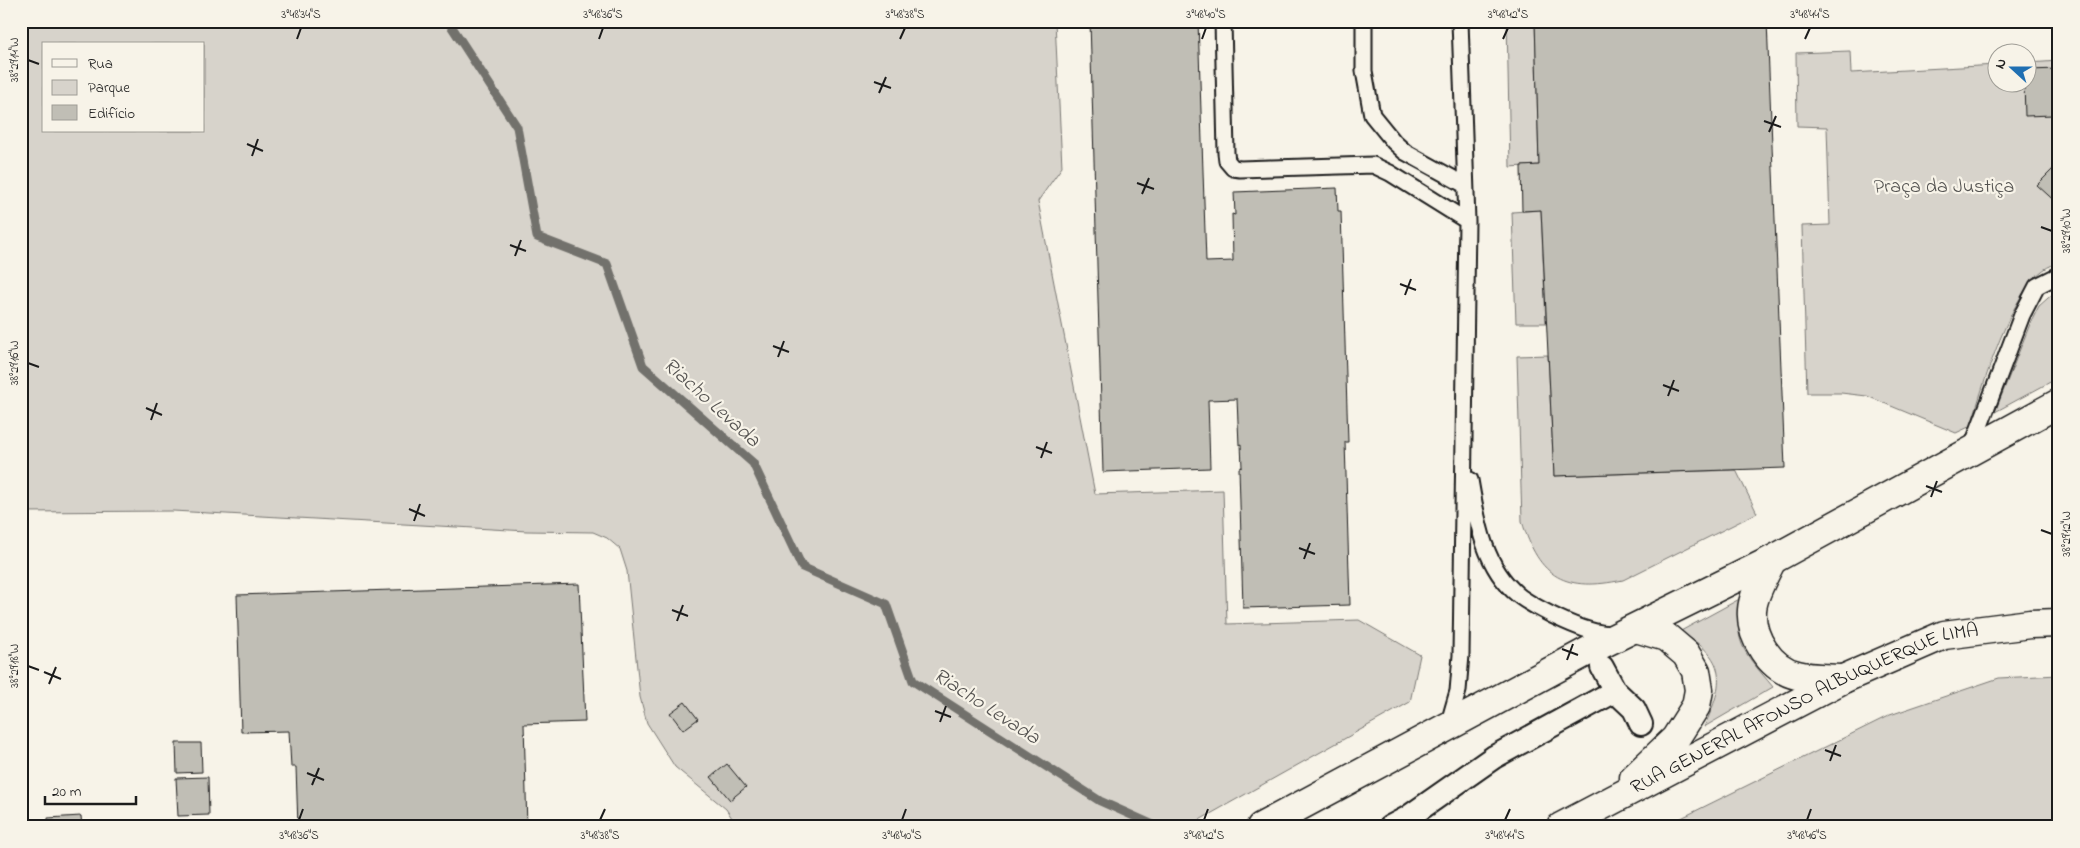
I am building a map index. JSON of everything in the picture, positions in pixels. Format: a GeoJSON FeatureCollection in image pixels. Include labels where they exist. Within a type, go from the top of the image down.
{"type":"FeatureCollection","features":[{"type":"Feature","properties":{"kind":"street"},"geometry":{"type":"LineString","coordinates":[[1261,827],[1594,648],[1772,560],[2059,403]]}},
{"type":"Feature","properties":{"kind":"street"},"geometry":{"type":"LineString","coordinates":[[1772,560],[1757,592],[1752,610],[1754,627],[1761,649],[1775,664],[1796,675],[1843,679]]}},
{"type":"Feature","properties":{"kind":"street","name":"RUA GENERAL AFONSO ALBUQUERQUE LIMA"},"geometry":{"type":"LineString","coordinates":[[1561,827],[1843,679],[1944,635],[2030,624],[2059,623]]}},
{"type":"Feature","properties":{"kind":"street"},"geometry":{"type":"LineString","coordinates":[[1612,800],[1675,739],[1696,706],[1699,690],[1696,671],[1686,654],[1666,637],[1632,630]]}},
{"type":"Feature","properties":{"kind":"street"},"geometry":{"type":"LineString","coordinates":[[1602,667],[1615,691],[1634,709],[1641,724]]}},
{"type":"Feature","properties":{"kind":"street"},"geometry":{"type":"LineString","coordinates":[[1390,827],[1407,818],[1494,758],[1615,691]]}},
{"type":"Feature","properties":{"kind":"lane"},"geometry":{"type":"LineString","coordinates":[[1223,21],[1226,153],[1227,161],[1233,168],[1373,164],[1467,221]]}},
{"type":"Feature","properties":{"kind":"lane"},"geometry":{"type":"LineString","coordinates":[[1364,21],[1364,71],[1372,115],[1394,142],[1405,152],[1464,185]]}},
{"type":"Feature","properties":{"kind":"lane"},"geometry":{"type":"LineString","coordinates":[[1448,726],[1458,691],[1461,655],[1467,221],[1464,185],[1460,21]]}},
{"type":"Feature","properties":{"kind":"lane"},"geometry":{"type":"LineString","coordinates":[[1970,452],[2022,315],[2037,286],[2059,275]]}},
{"type":"Feature","properties":{"kind":"lane"},"geometry":{"type":"LineString","coordinates":[[1464,446],[1478,527],[1492,562],[1501,577],[1517,595],[1568,623],[1596,633],[1632,630]]}},
{"type":"Feature","properties":{"kind":"green space"},"geometry":{"type":"Polygon","coordinates":[[[21,21],[1055,21],[1062,167],[1038,201],[1095,494],[1223,490],[1227,624],[1359,620],[1420,655],[1410,702],[1187,827],[738,827],[726,809],[675,767],[647,723],[640,697],[627,571],[620,549],[607,538],[593,532],[527,531],[173,511],[21,512],[21,21]]]}},
{"type":"Feature","properties":{"kind":"green space"},"geometry":{"type":"Polygon","coordinates":[[[1507,21],[1535,21],[1539,165],[1510,167],[1507,21]]]}},
{"type":"Feature","properties":{"kind":"green space","name":"Praça da Justiça"},"geometry":{"type":"Polygon","coordinates":[[[1850,51],[1851,73],[1988,65],[1988,92],[2038,92],[2038,62],[2059,61],[2059,264],[2044,270],[2029,285],[2015,306],[1992,360],[1971,426],[1956,433],[1867,396],[1841,393],[1807,393],[1802,226],[1830,225],[1827,127],[1797,126],[1796,53],[1850,51]]]}},
{"type":"Feature","properties":{"kind":"green space"},"geometry":{"type":"Polygon","coordinates":[[[1541,210],[1546,323],[1516,323],[1512,212],[1541,210]]]}},
{"type":"Feature","properties":{"kind":"green space"},"geometry":{"type":"Polygon","coordinates":[[[2056,291],[2059,291],[2059,360],[2054,380],[1995,412],[2039,306],[2056,291]]]}},
{"type":"Feature","properties":{"kind":"green space"},"geometry":{"type":"Polygon","coordinates":[[[1548,355],[1554,476],[1736,470],[1757,513],[1623,580],[1586,584],[1570,582],[1558,577],[1546,568],[1529,541],[1522,521],[1517,356],[1548,355]]]}},
{"type":"Feature","properties":{"kind":"green space"},"geometry":{"type":"Polygon","coordinates":[[[1745,596],[1740,611],[1739,624],[1739,636],[1742,646],[1773,687],[1704,727],[1716,697],[1718,672],[1714,661],[1707,651],[1695,641],[1679,632],[1745,596]]]}},
{"type":"Feature","properties":{"kind":"green space"},"geometry":{"type":"Polygon","coordinates":[[[2059,675],[2059,827],[1663,827],[1890,715],[1999,678],[2059,675]]]}},
{"type":"Feature","properties":{"kind":"building"},"geometry":{"type":"Polygon","coordinates":[[[1090,21],[1198,21],[1206,262],[1233,261],[1232,214],[1235,215],[1234,192],[1337,188],[1338,211],[1341,211],[1348,442],[1345,442],[1350,605],[1243,608],[1239,468],[1242,467],[1237,399],[1208,400],[1210,468],[1103,472],[1090,21]]]}},
{"type":"Feature","properties":{"kind":"building"},"geometry":{"type":"Polygon","coordinates":[[[1535,21],[1767,21],[1785,468],[1554,476],[1541,210],[1522,211],[1521,166],[1539,165],[1535,21]]]}},
{"type":"Feature","properties":{"kind":"building"},"geometry":{"type":"Polygon","coordinates":[[[2059,69],[2059,107],[2053,107],[2053,115],[2025,116],[2024,92],[2038,92],[2038,70],[2059,69]]]}},
{"type":"Feature","properties":{"kind":"building"},"geometry":{"type":"Polygon","coordinates":[[[2057,165],[2059,167],[2059,205],[2037,185],[2057,165]]]}},
{"type":"Feature","properties":{"kind":"building"},"geometry":{"type":"Polygon","coordinates":[[[579,584],[585,722],[524,724],[527,827],[298,827],[296,767],[291,767],[289,731],[241,732],[237,595],[579,584]]]}},
{"type":"Feature","properties":{"kind":"building"},"geometry":{"type":"Polygon","coordinates":[[[685,702],[698,719],[683,730],[670,713],[685,702]]]}},
{"type":"Feature","properties":{"kind":"building"},"geometry":{"type":"Polygon","coordinates":[[[176,743],[201,743],[202,772],[177,773],[176,743]]]}},
{"type":"Feature","properties":{"kind":"building"},"geometry":{"type":"Polygon","coordinates":[[[727,764],[746,787],[730,800],[711,777],[727,764]]]}},
{"type":"Feature","properties":{"kind":"building"},"geometry":{"type":"Polygon","coordinates":[[[208,777],[209,815],[178,816],[176,778],[208,777]]]}},
{"type":"Feature","properties":{"kind":"building"},"geometry":{"type":"Polygon","coordinates":[[[81,816],[82,827],[48,827],[48,818],[81,816]]]}},
{"type":"Feature","properties":{"kind":"waterway","name":"Riacho Levada"},"geometry":{"type":"LineString","coordinates":[[448,21],[517,127],[537,237],[607,264],[643,366],[753,463],[802,567],[886,604],[913,681],[1100,801],[1158,827]]}}]}
